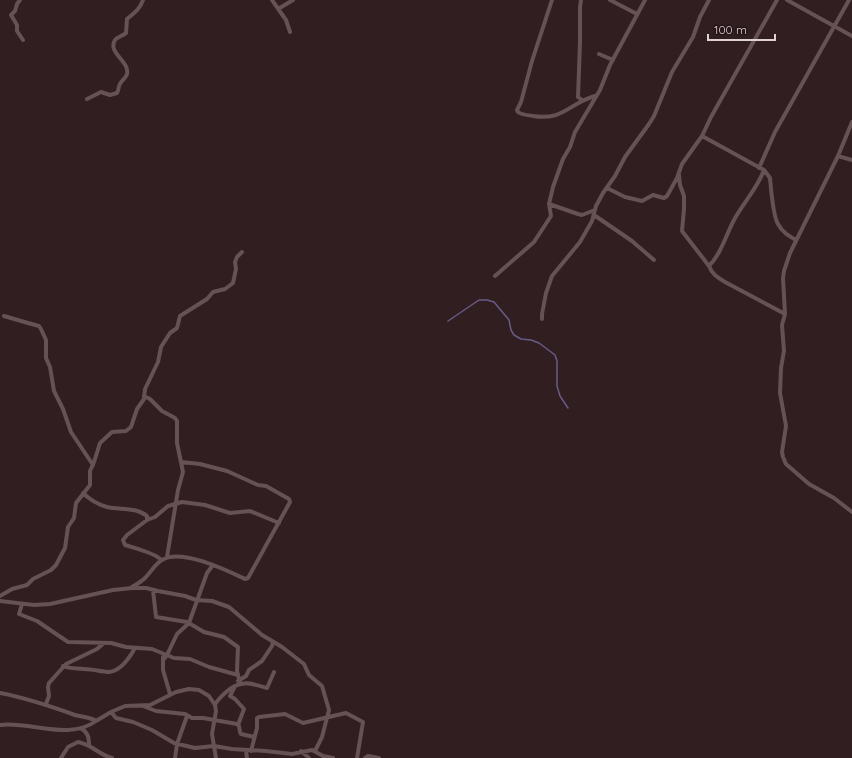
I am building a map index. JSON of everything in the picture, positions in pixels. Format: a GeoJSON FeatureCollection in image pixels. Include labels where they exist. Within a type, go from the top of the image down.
{"type":"FeatureCollection","features":[{"type":"Feature","properties":{"kind":"street"},"geometry":{"type":"LineString","coordinates":[[20,0],[15,11],[11,15],[17,25],[16,31],[23,40]]}},
{"type":"Feature","properties":{"kind":"street"},"geometry":{"type":"LineString","coordinates":[[87,99],[101,92],[112,95],[119,91],[120,84],[126,75],[126,69],[123,61],[115,52],[115,42],[116,39],[126,34],[127,19],[142,5],[143,0]]}},
{"type":"Feature","properties":{"kind":"street"},"geometry":{"type":"LineString","coordinates":[[272,0],[288,24],[290,32]]}},
{"type":"Feature","properties":{"kind":"street"},"geometry":{"type":"LineString","coordinates":[[278,9],[293,0]]}},
{"type":"Feature","properties":{"kind":"street"},"geometry":{"type":"LineString","coordinates":[[552,0],[532,61],[521,102],[517,110],[519,114],[550,117],[559,114],[582,100],[595,96]]}},
{"type":"Feature","properties":{"kind":"street"},"geometry":{"type":"LineString","coordinates":[[581,0],[578,97],[582,100]]}},
{"type":"Feature","properties":{"kind":"street"},"geometry":{"type":"LineString","coordinates":[[610,0],[637,14]]}},
{"type":"Feature","properties":{"kind":"street"},"geometry":{"type":"LineString","coordinates":[[495,276],[534,242],[551,216],[549,204],[553,187],[563,159],[570,147],[575,132],[595,96],[603,85],[613,60],[644,0]]}},
{"type":"Feature","properties":{"kind":"street"},"geometry":{"type":"LineString","coordinates":[[542,319],[546,293],[552,276],[580,242],[594,215],[596,206],[625,157],[644,133],[654,116],[672,72],[695,33],[700,17],[709,0]]}},
{"type":"Feature","properties":{"kind":"street"},"geometry":{"type":"LineString","coordinates":[[607,188],[625,197],[642,201],[653,194],[664,198],[667,196],[682,164],[702,136],[711,117],[777,0]]}},
{"type":"Feature","properties":{"kind":"street"},"geometry":{"type":"LineString","coordinates":[[786,0],[852,36]]}},
{"type":"Feature","properties":{"kind":"street"},"geometry":{"type":"LineString","coordinates":[[758,168],[778,126],[849,0]]}},
{"type":"Feature","properties":{"kind":"street"},"geometry":{"type":"LineString","coordinates":[[599,54],[613,60]]}},
{"type":"Feature","properties":{"kind":"street"},"geometry":{"type":"LineString","coordinates":[[852,122],[838,156],[790,253],[783,278],[785,314],[782,326],[783,357],[780,393],[786,426],[783,444],[783,457],[786,464],[813,486],[852,512]]}},
{"type":"Feature","properties":{"kind":"street"},"geometry":{"type":"LineString","coordinates":[[702,136],[764,170],[770,178],[775,216],[778,225],[787,235],[796,240]]}},
{"type":"Feature","properties":{"kind":"street"},"geometry":{"type":"LineString","coordinates":[[838,156],[852,160]]}},
{"type":"Feature","properties":{"kind":"street"},"geometry":{"type":"LineString","coordinates":[[709,266],[716,259],[735,219],[760,182],[764,170]]}},
{"type":"Feature","properties":{"kind":"street"},"geometry":{"type":"LineString","coordinates":[[679,172],[680,185],[684,196],[682,231],[712,272],[716,277],[785,314]]}},
{"type":"Feature","properties":{"kind":"street"},"geometry":{"type":"LineString","coordinates":[[549,204],[582,215],[595,210]]}},
{"type":"Feature","properties":{"kind":"street"},"geometry":{"type":"LineString","coordinates":[[594,215],[632,241],[654,260]]}},
{"type":"Feature","properties":{"kind":"street"},"geometry":{"type":"LineString","coordinates":[[0,596],[26,585],[54,567],[65,548],[68,527],[74,518],[75,504],[90,485],[89,475],[100,443],[108,434],[115,431],[125,432],[129,429],[133,423],[135,413],[142,403],[145,389],[158,362],[161,347],[170,333],[176,328],[180,316],[207,299],[213,292],[225,289],[233,283],[236,269],[235,262],[237,257],[242,252]]}},
{"type":"Feature","properties":{"kind":"street"},"geometry":{"type":"LineString","coordinates":[[4,316],[39,326],[42,329],[46,340],[46,358],[50,367],[55,392],[71,432],[93,464]]}},
{"type":"Feature","properties":{"kind":"street"},"geometry":{"type":"LineString","coordinates":[[144,396],[150,399],[162,411],[176,419],[176,443],[183,472],[167,557]]}},
{"type":"Feature","properties":{"kind":"street"},"geometry":{"type":"LineString","coordinates":[[132,588],[145,578],[161,560],[167,557],[184,557],[213,565],[245,579],[248,578],[290,502],[289,498],[266,486],[258,485],[227,471],[206,465],[181,462]]}},
{"type":"Feature","properties":{"kind":"street"},"geometry":{"type":"LineString","coordinates":[[83,493],[88,498],[106,506],[127,509],[143,514],[147,516],[147,520]]}},
{"type":"Feature","properties":{"kind":"street"},"geometry":{"type":"LineString","coordinates":[[161,560],[157,557],[125,545],[123,542],[126,535],[147,520],[152,519],[168,506],[176,503],[188,502],[206,505],[230,513],[250,511],[279,522]]}},
{"type":"Feature","properties":{"kind":"street"},"geometry":{"type":"LineString","coordinates":[[164,659],[168,655],[177,634],[189,623],[190,616],[198,600],[207,573],[213,565]]}},
{"type":"Feature","properties":{"kind":"street"},"geometry":{"type":"LineString","coordinates":[[0,601],[22,604],[50,604],[113,590],[146,588],[198,600],[212,601],[229,607],[243,621],[282,647],[305,665],[309,675],[321,684],[329,712],[324,730],[315,751]]}},
{"type":"Feature","properties":{"kind":"street"},"geometry":{"type":"LineString","coordinates":[[153,590],[156,617],[189,623],[204,632],[224,638],[238,647],[238,675],[240,682]]}},
{"type":"Feature","properties":{"kind":"street"},"geometry":{"type":"LineString","coordinates":[[22,604],[19,614],[37,621],[68,642],[111,643],[152,650],[174,658],[190,658],[209,667],[238,675]]}},
{"type":"Feature","properties":{"kind":"street"},"geometry":{"type":"LineString","coordinates":[[254,737],[241,734],[240,726],[238,725],[244,710],[235,699],[230,696],[235,687],[246,676],[249,670],[262,661],[273,642]]}},
{"type":"Feature","properties":{"kind":"street"},"geometry":{"type":"LineString","coordinates":[[46,704],[49,696],[49,683],[63,666],[68,662],[96,649],[104,643]]}},
{"type":"Feature","properties":{"kind":"street"},"geometry":{"type":"LineString","coordinates":[[63,666],[69,668],[84,668],[111,672],[127,660],[135,648]]}},
{"type":"Feature","properties":{"kind":"street"},"geometry":{"type":"LineString","coordinates":[[162,653],[164,659],[163,670],[170,694]]}},
{"type":"Feature","properties":{"kind":"street"},"geometry":{"type":"LineString","coordinates":[[215,700],[232,686],[240,682],[267,688],[274,672]]}},
{"type":"Feature","properties":{"kind":"street"},"geometry":{"type":"LineString","coordinates":[[0,725],[11,723],[61,731],[87,727],[111,712],[125,706],[142,706],[157,703],[170,694],[184,690],[199,690],[215,700]]}},
{"type":"Feature","properties":{"kind":"street"},"geometry":{"type":"LineString","coordinates":[[0,694],[46,704],[92,719],[96,722]]}},
{"type":"Feature","properties":{"kind":"street"},"geometry":{"type":"LineString","coordinates":[[215,700],[215,720],[212,734],[216,758]]}},
{"type":"Feature","properties":{"kind":"street"},"geometry":{"type":"LineString","coordinates":[[142,706],[156,711],[184,714],[192,718],[215,720],[238,725]]}},
{"type":"Feature","properties":{"kind":"street"},"geometry":{"type":"LineString","coordinates":[[111,712],[116,718],[133,722],[178,744],[195,748],[214,746],[246,751],[251,750],[292,754],[315,751],[323,756],[333,758]]}},
{"type":"Feature","properties":{"kind":"street"},"geometry":{"type":"LineString","coordinates":[[251,750],[257,728],[257,718],[259,716],[285,714],[303,723],[346,713],[362,721],[363,725],[357,758]]}},
{"type":"Feature","properties":{"kind":"street"},"geometry":{"type":"LineString","coordinates":[[175,758],[187,716]]}},
{"type":"Feature","properties":{"kind":"street"},"geometry":{"type":"LineString","coordinates":[[81,728],[87,732],[89,745]]}},
{"type":"Feature","properties":{"kind":"street"},"geometry":{"type":"LineString","coordinates":[[61,758],[66,748],[78,742],[89,745],[103,755],[112,758]]}},
{"type":"Feature","properties":{"kind":"street"},"geometry":{"type":"LineString","coordinates":[[246,751],[247,758]]}},
{"type":"Feature","properties":{"kind":"street"},"geometry":{"type":"LineString","coordinates":[[301,752],[309,758]]}},
{"type":"Feature","properties":{"kind":"street"},"geometry":{"type":"LineString","coordinates":[[365,758],[368,756],[379,758]]}},
{"type":"Feature","properties":{"kind":"waterway"},"geometry":{"type":"LineString","coordinates":[[448,321],[479,300],[494,302],[509,320],[511,330],[514,335],[521,339],[539,343],[555,355],[557,361],[557,386],[560,396],[568,408]]}}]}
